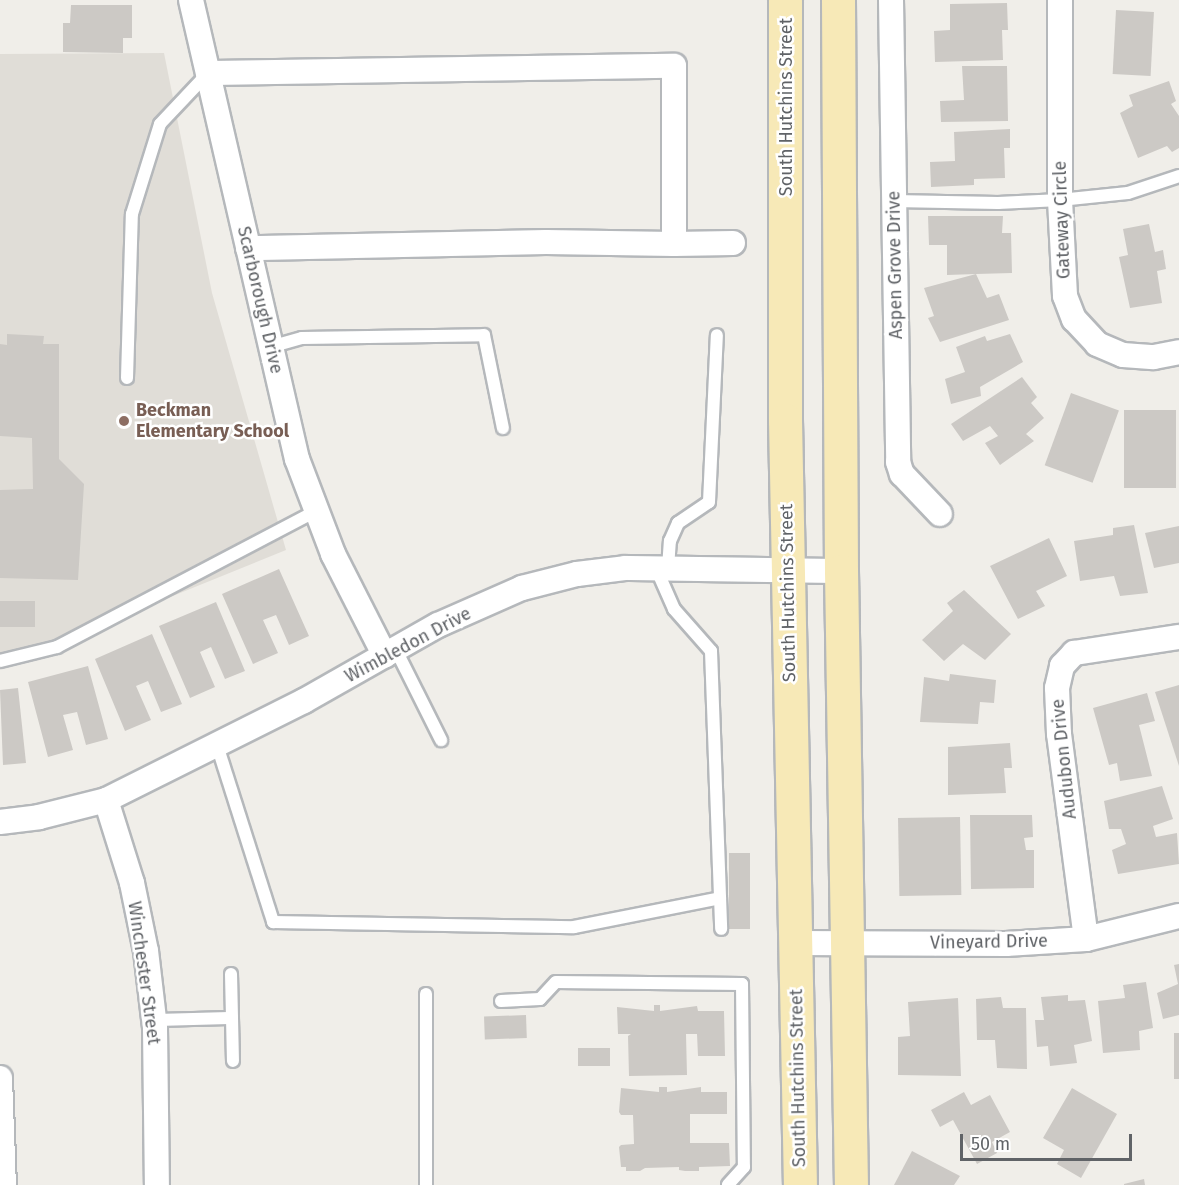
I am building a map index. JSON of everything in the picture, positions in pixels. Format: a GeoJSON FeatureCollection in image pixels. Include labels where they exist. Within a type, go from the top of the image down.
{"type":"FeatureCollection","features":[{"type":"Feature","properties":{"kind":"main road","name":"South Hutchins Street"},"geometry":{"type":"LineString","coordinates":[[785,0],[788,570],[800,1185]]}},
{"type":"Feature","properties":{"kind":"main road"},"geometry":{"type":"LineString","coordinates":[[838,0],[840,571],[851,1185]]}},
{"type":"Feature","properties":{"kind":"street","name":"Scarborough Drive"},"geometry":{"type":"LineString","coordinates":[[191,0],[297,459],[333,554],[391,653]]}},
{"type":"Feature","properties":{"kind":"street","name":"Aspen Grove Drive"},"geometry":{"type":"LineString","coordinates":[[891,0],[898,462],[902,474],[940,514]]}},
{"type":"Feature","properties":{"kind":"street","name":"Gateway Circle"},"geometry":{"type":"LineString","coordinates":[[1060,0],[1060,200],[1065,296],[1074,319],[1097,344],[1123,356],[1154,357],[1179,352]]}},
{"type":"Feature","properties":{"kind":"street"},"geometry":{"type":"LineString","coordinates":[[208,73],[674,66],[675,244]]}},
{"type":"Feature","properties":{"kind":"street"},"geometry":{"type":"LineString","coordinates":[[248,248],[546,242],[733,243]]}},
{"type":"Feature","properties":{"kind":"street","name":"Wimbledon Drive"},"geometry":{"type":"LineString","coordinates":[[0,822],[39,818],[106,800],[217,745],[391,653],[438,625],[522,588],[577,574],[625,568],[840,571]]}},
{"type":"Feature","properties":{"kind":"street","name":"Audubon Drive"},"geometry":{"type":"LineString","coordinates":[[1086,939],[1059,734],[1056,688],[1062,666],[1074,653],[1179,637]]}},
{"type":"Feature","properties":{"kind":"street","name":"Winchester Street"},"geometry":{"type":"LineString","coordinates":[[106,800],[132,883],[146,951],[154,1020],[157,1185]]}},
{"type":"Feature","properties":{"kind":"street","name":"Vineyard Drive"},"geometry":{"type":"LineString","coordinates":[[796,943],[1006,944],[1086,939],[1179,916]]}},
{"type":"Feature","properties":{"kind":"street"},"geometry":{"type":"LineString","coordinates":[[0,1078],[4,1185]]}},
{"type":"Feature","properties":{"kind":"lane"},"geometry":{"type":"LineString","coordinates":[[127,378],[132,214],[160,124],[180,100],[208,73]]}},
{"type":"Feature","properties":{"kind":"lane"},"geometry":{"type":"LineString","coordinates":[[894,201],[1060,200],[1128,193],[1179,176]]}},
{"type":"Feature","properties":{"kind":"lane"},"geometry":{"type":"LineString","coordinates":[[270,347],[302,338],[484,335],[503,428]]}},
{"type":"Feature","properties":{"kind":"lane"},"geometry":{"type":"LineString","coordinates":[[717,335],[709,502],[678,523],[662,568],[674,609],[711,651],[721,929]]}},
{"type":"Feature","properties":{"kind":"lane"},"geometry":{"type":"LineString","coordinates":[[0,661],[57,647],[316,511]]}},
{"type":"Feature","properties":{"kind":"lane"},"geometry":{"type":"LineString","coordinates":[[391,653],[441,740]]}},
{"type":"Feature","properties":{"kind":"lane"},"geometry":{"type":"LineString","coordinates":[[217,745],[273,922],[574,927],[720,898]]}},
{"type":"Feature","properties":{"kind":"lane"},"geometry":{"type":"LineString","coordinates":[[231,974],[233,1060]]}},
{"type":"Feature","properties":{"kind":"lane"},"geometry":{"type":"LineString","coordinates":[[501,1001],[540,999],[556,982],[742,984],[744,1167],[728,1185]]}},
{"type":"Feature","properties":{"kind":"lane"},"geometry":{"type":"LineString","coordinates":[[426,994],[426,1185]]}},
{"type":"Feature","properties":{"kind":"lane"},"geometry":{"type":"LineString","coordinates":[[154,1020],[232,1018]]}},
{"type":"Feature","properties":{"kind":"shaded area","name":"Beckman Elementary School"},"geometry":{"type":"Polygon","coordinates":[[[164,53],[212,293],[286,550],[0,666],[0,54],[164,53]]]}},
{"type":"Feature","properties":{"kind":"building"},"geometry":{"type":"Polygon","coordinates":[[[1007,3],[1008,30],[1002,30],[1003,60],[935,62],[934,31],[950,30],[950,4],[1007,3]]]}},
{"type":"Feature","properties":{"kind":"building"},"geometry":{"type":"Polygon","coordinates":[[[71,5],[132,5],[132,38],[123,38],[123,53],[63,52],[63,23],[70,23],[71,5]]]}},
{"type":"Feature","properties":{"kind":"building"},"geometry":{"type":"Polygon","coordinates":[[[1116,10],[1154,12],[1151,76],[1113,74],[1116,10]]]}},
{"type":"Feature","properties":{"kind":"building"},"geometry":{"type":"Polygon","coordinates":[[[962,66],[1007,66],[1008,121],[941,122],[940,101],[964,100],[962,66]]]}},
{"type":"Feature","properties":{"kind":"building"},"geometry":{"type":"Polygon","coordinates":[[[1169,81],[1176,101],[1171,104],[1179,116],[1179,148],[1172,152],[1167,146],[1138,158],[1120,113],[1133,106],[1129,95],[1169,81]]]}},
{"type":"Feature","properties":{"kind":"building"},"geometry":{"type":"Polygon","coordinates":[[[1010,129],[1010,148],[1004,148],[1005,178],[974,179],[974,185],[931,187],[930,162],[955,161],[954,132],[1010,129]]]}},
{"type":"Feature","properties":{"kind":"building"},"geometry":{"type":"Polygon","coordinates":[[[928,216],[1003,216],[1002,233],[1011,233],[1012,273],[947,275],[947,245],[929,245],[928,216]]]}},
{"type":"Feature","properties":{"kind":"building"},"geometry":{"type":"Polygon","coordinates":[[[1149,224],[1155,252],[1163,250],[1166,269],[1157,271],[1162,303],[1130,308],[1119,257],[1128,255],[1123,229],[1149,224]]]}},
{"type":"Feature","properties":{"kind":"building"},"geometry":{"type":"Polygon","coordinates":[[[976,274],[987,298],[999,294],[1009,320],[940,342],[928,318],[934,316],[924,288],[976,274]]]}},
{"type":"Feature","properties":{"kind":"building"},"geometry":{"type":"Polygon","coordinates":[[[7,334],[44,336],[43,344],[59,344],[59,459],[84,484],[78,580],[0,578],[0,490],[33,489],[32,438],[0,436],[0,344],[7,345],[7,334]]]}},
{"type":"Feature","properties":{"kind":"building"},"geometry":{"type":"Polygon","coordinates":[[[1010,334],[1023,362],[980,387],[981,396],[951,404],[945,379],[965,372],[956,347],[985,336],[987,341],[1010,334]]]}},
{"type":"Feature","properties":{"kind":"building"},"geometry":{"type":"Polygon","coordinates":[[[1022,377],[1037,397],[1031,403],[1044,418],[1026,434],[1034,441],[1000,465],[985,443],[998,436],[990,426],[963,441],[951,424],[1022,377]]]}},
{"type":"Feature","properties":{"kind":"building"},"geometry":{"type":"Polygon","coordinates":[[[1071,393],[1119,410],[1093,483],[1045,465],[1071,393]]]}},
{"type":"Feature","properties":{"kind":"building"},"geometry":{"type":"Polygon","coordinates":[[[1124,410],[1176,410],[1176,488],[1124,488],[1124,410]]]}},
{"type":"Feature","properties":{"kind":"building"},"geometry":{"type":"Polygon","coordinates":[[[1134,525],[1148,593],[1120,596],[1114,576],[1080,581],[1074,541],[1113,535],[1113,528],[1134,525]]]}},
{"type":"Feature","properties":{"kind":"building"},"geometry":{"type":"Polygon","coordinates":[[[1179,526],[1179,563],[1154,568],[1145,533],[1179,526]]]}},
{"type":"Feature","properties":{"kind":"building"},"geometry":{"type":"Polygon","coordinates":[[[1049,538],[1067,576],[1036,591],[1045,606],[1018,619],[990,566],[1049,538]]]}},
{"type":"Feature","properties":{"kind":"building"},"geometry":{"type":"Polygon","coordinates":[[[279,569],[309,636],[289,645],[276,615],[263,620],[278,653],[253,664],[222,594],[279,569]]]}},
{"type":"Feature","properties":{"kind":"building"},"geometry":{"type":"Polygon","coordinates":[[[964,590],[1011,634],[985,660],[963,644],[944,661],[922,640],[953,611],[947,603],[964,590]]]}},
{"type":"Feature","properties":{"kind":"building"},"geometry":{"type":"Polygon","coordinates":[[[0,601],[35,601],[35,627],[0,627],[0,601]]]}},
{"type":"Feature","properties":{"kind":"building"},"geometry":{"type":"Polygon","coordinates":[[[216,602],[245,671],[225,679],[211,647],[200,652],[215,687],[190,698],[159,626],[216,602]]]}},
{"type":"Feature","properties":{"kind":"building"},"geometry":{"type":"Polygon","coordinates":[[[152,634],[182,704],[161,712],[148,681],[136,686],[151,720],[125,731],[95,659],[152,634]]]}},
{"type":"Feature","properties":{"kind":"building"},"geometry":{"type":"Polygon","coordinates":[[[88,666],[108,739],[86,745],[77,712],[63,715],[73,750],[48,757],[28,682],[88,666]]]}},
{"type":"Feature","properties":{"kind":"building"},"geometry":{"type":"Polygon","coordinates":[[[950,674],[996,680],[994,703],[980,702],[978,724],[920,722],[924,677],[949,681],[950,674]]]}},
{"type":"Feature","properties":{"kind":"building"},"geometry":{"type":"Polygon","coordinates":[[[1179,685],[1179,766],[1155,692],[1179,685]]]}},
{"type":"Feature","properties":{"kind":"building"},"geometry":{"type":"Polygon","coordinates":[[[18,688],[26,763],[3,765],[0,690],[18,688]]]}},
{"type":"Feature","properties":{"kind":"building"},"geometry":{"type":"Polygon","coordinates":[[[1147,693],[1155,721],[1139,725],[1152,776],[1120,781],[1117,763],[1109,765],[1093,708],[1147,693]]]}},
{"type":"Feature","properties":{"kind":"building"},"geometry":{"type":"Polygon","coordinates":[[[1010,743],[1012,768],[1004,768],[1006,793],[948,795],[948,747],[1010,743]]]}},
{"type":"Feature","properties":{"kind":"building"},"geometry":{"type":"Polygon","coordinates":[[[1162,786],[1173,819],[1153,826],[1156,837],[1177,833],[1179,864],[1118,874],[1112,850],[1126,844],[1121,829],[1109,829],[1104,801],[1162,786]]]}},
{"type":"Feature","properties":{"kind":"building"},"geometry":{"type":"Polygon","coordinates":[[[970,815],[1032,815],[1033,837],[1024,838],[1026,850],[1034,850],[1034,888],[971,889],[970,815]]]}},
{"type":"Feature","properties":{"kind":"building"},"geometry":{"type":"Polygon","coordinates":[[[960,817],[961,895],[899,896],[898,818],[960,817]]]}},
{"type":"Feature","properties":{"kind":"building"},"geometry":{"type":"Polygon","coordinates":[[[729,853],[750,853],[750,929],[729,929],[729,853]]]}},
{"type":"Feature","properties":{"kind":"building"},"geometry":{"type":"Polygon","coordinates":[[[1179,964],[1179,1015],[1163,1019],[1157,993],[1178,984],[1174,965],[1179,964]]]}},
{"type":"Feature","properties":{"kind":"building"},"geometry":{"type":"Polygon","coordinates":[[[1146,982],[1153,1028],[1139,1031],[1140,1050],[1103,1053],[1098,1001],[1125,998],[1123,985],[1146,982]]]}},
{"type":"Feature","properties":{"kind":"building"},"geometry":{"type":"Polygon","coordinates":[[[1068,995],[1068,1001],[1085,1000],[1092,1041],[1074,1045],[1077,1063],[1050,1066],[1048,1046],[1037,1047],[1035,1020],[1044,1020],[1041,997],[1068,995]]]}},
{"type":"Feature","properties":{"kind":"building"},"geometry":{"type":"Polygon","coordinates":[[[1001,997],[1003,1008],[1026,1008],[1027,1069],[997,1068],[995,1040],[977,1040],[976,999],[1001,997]]]}},
{"type":"Feature","properties":{"kind":"building"},"geometry":{"type":"Polygon","coordinates":[[[958,998],[961,1076],[898,1075],[898,1037],[910,1036],[908,1002],[958,998]]]}},
{"type":"Feature","properties":{"kind":"building"},"geometry":{"type":"Polygon","coordinates":[[[654,1005],[660,1005],[660,1011],[697,1006],[698,1011],[724,1011],[725,1056],[698,1056],[697,1034],[686,1034],[687,1075],[629,1076],[628,1036],[631,1034],[618,1034],[617,1007],[654,1011],[654,1005]]]}},
{"type":"Feature","properties":{"kind":"building"},"geometry":{"type":"Polygon","coordinates":[[[526,1015],[527,1038],[485,1039],[484,1016],[526,1015]]]}},
{"type":"Feature","properties":{"kind":"building"},"geometry":{"type":"Polygon","coordinates":[[[1174,1033],[1179,1033],[1179,1079],[1174,1079],[1174,1033]]]}},
{"type":"Feature","properties":{"kind":"building"},"geometry":{"type":"Polygon","coordinates":[[[578,1048],[610,1048],[610,1066],[578,1066],[578,1048]]]}},
{"type":"Feature","properties":{"kind":"building"},"geometry":{"type":"Polygon","coordinates":[[[659,1087],[667,1087],[667,1092],[701,1087],[701,1092],[727,1092],[727,1114],[690,1114],[690,1143],[729,1143],[730,1166],[699,1167],[699,1171],[679,1170],[679,1167],[626,1171],[626,1167],[621,1167],[619,1147],[634,1144],[633,1115],[621,1115],[619,1112],[621,1088],[659,1092],[659,1087]]]}},
{"type":"Feature","properties":{"kind":"building"},"geometry":{"type":"Polygon","coordinates":[[[1072,1088],[1117,1114],[1081,1178],[1057,1164],[1064,1150],[1043,1138],[1072,1088]]]}},
{"type":"Feature","properties":{"kind":"building"},"geometry":{"type":"Polygon","coordinates":[[[964,1092],[971,1105],[990,1095],[1010,1132],[992,1142],[997,1153],[977,1164],[953,1120],[940,1127],[931,1110],[964,1092]]]}},
{"type":"Feature","properties":{"kind":"building"},"geometry":{"type":"Polygon","coordinates":[[[912,1151],[960,1176],[954,1185],[894,1185],[912,1151]]]}},
{"type":"Feature","properties":{"kind":"building"},"geometry":{"type":"Polygon","coordinates":[[[1144,1179],[1145,1185],[1124,1185],[1124,1184],[1144,1179]]]}},
{"type":"Feature","properties":{"kind":"place","name":"Beckman Elementary School"},"geometry":{"type":"Point","coordinates":[124,421]}}]}
